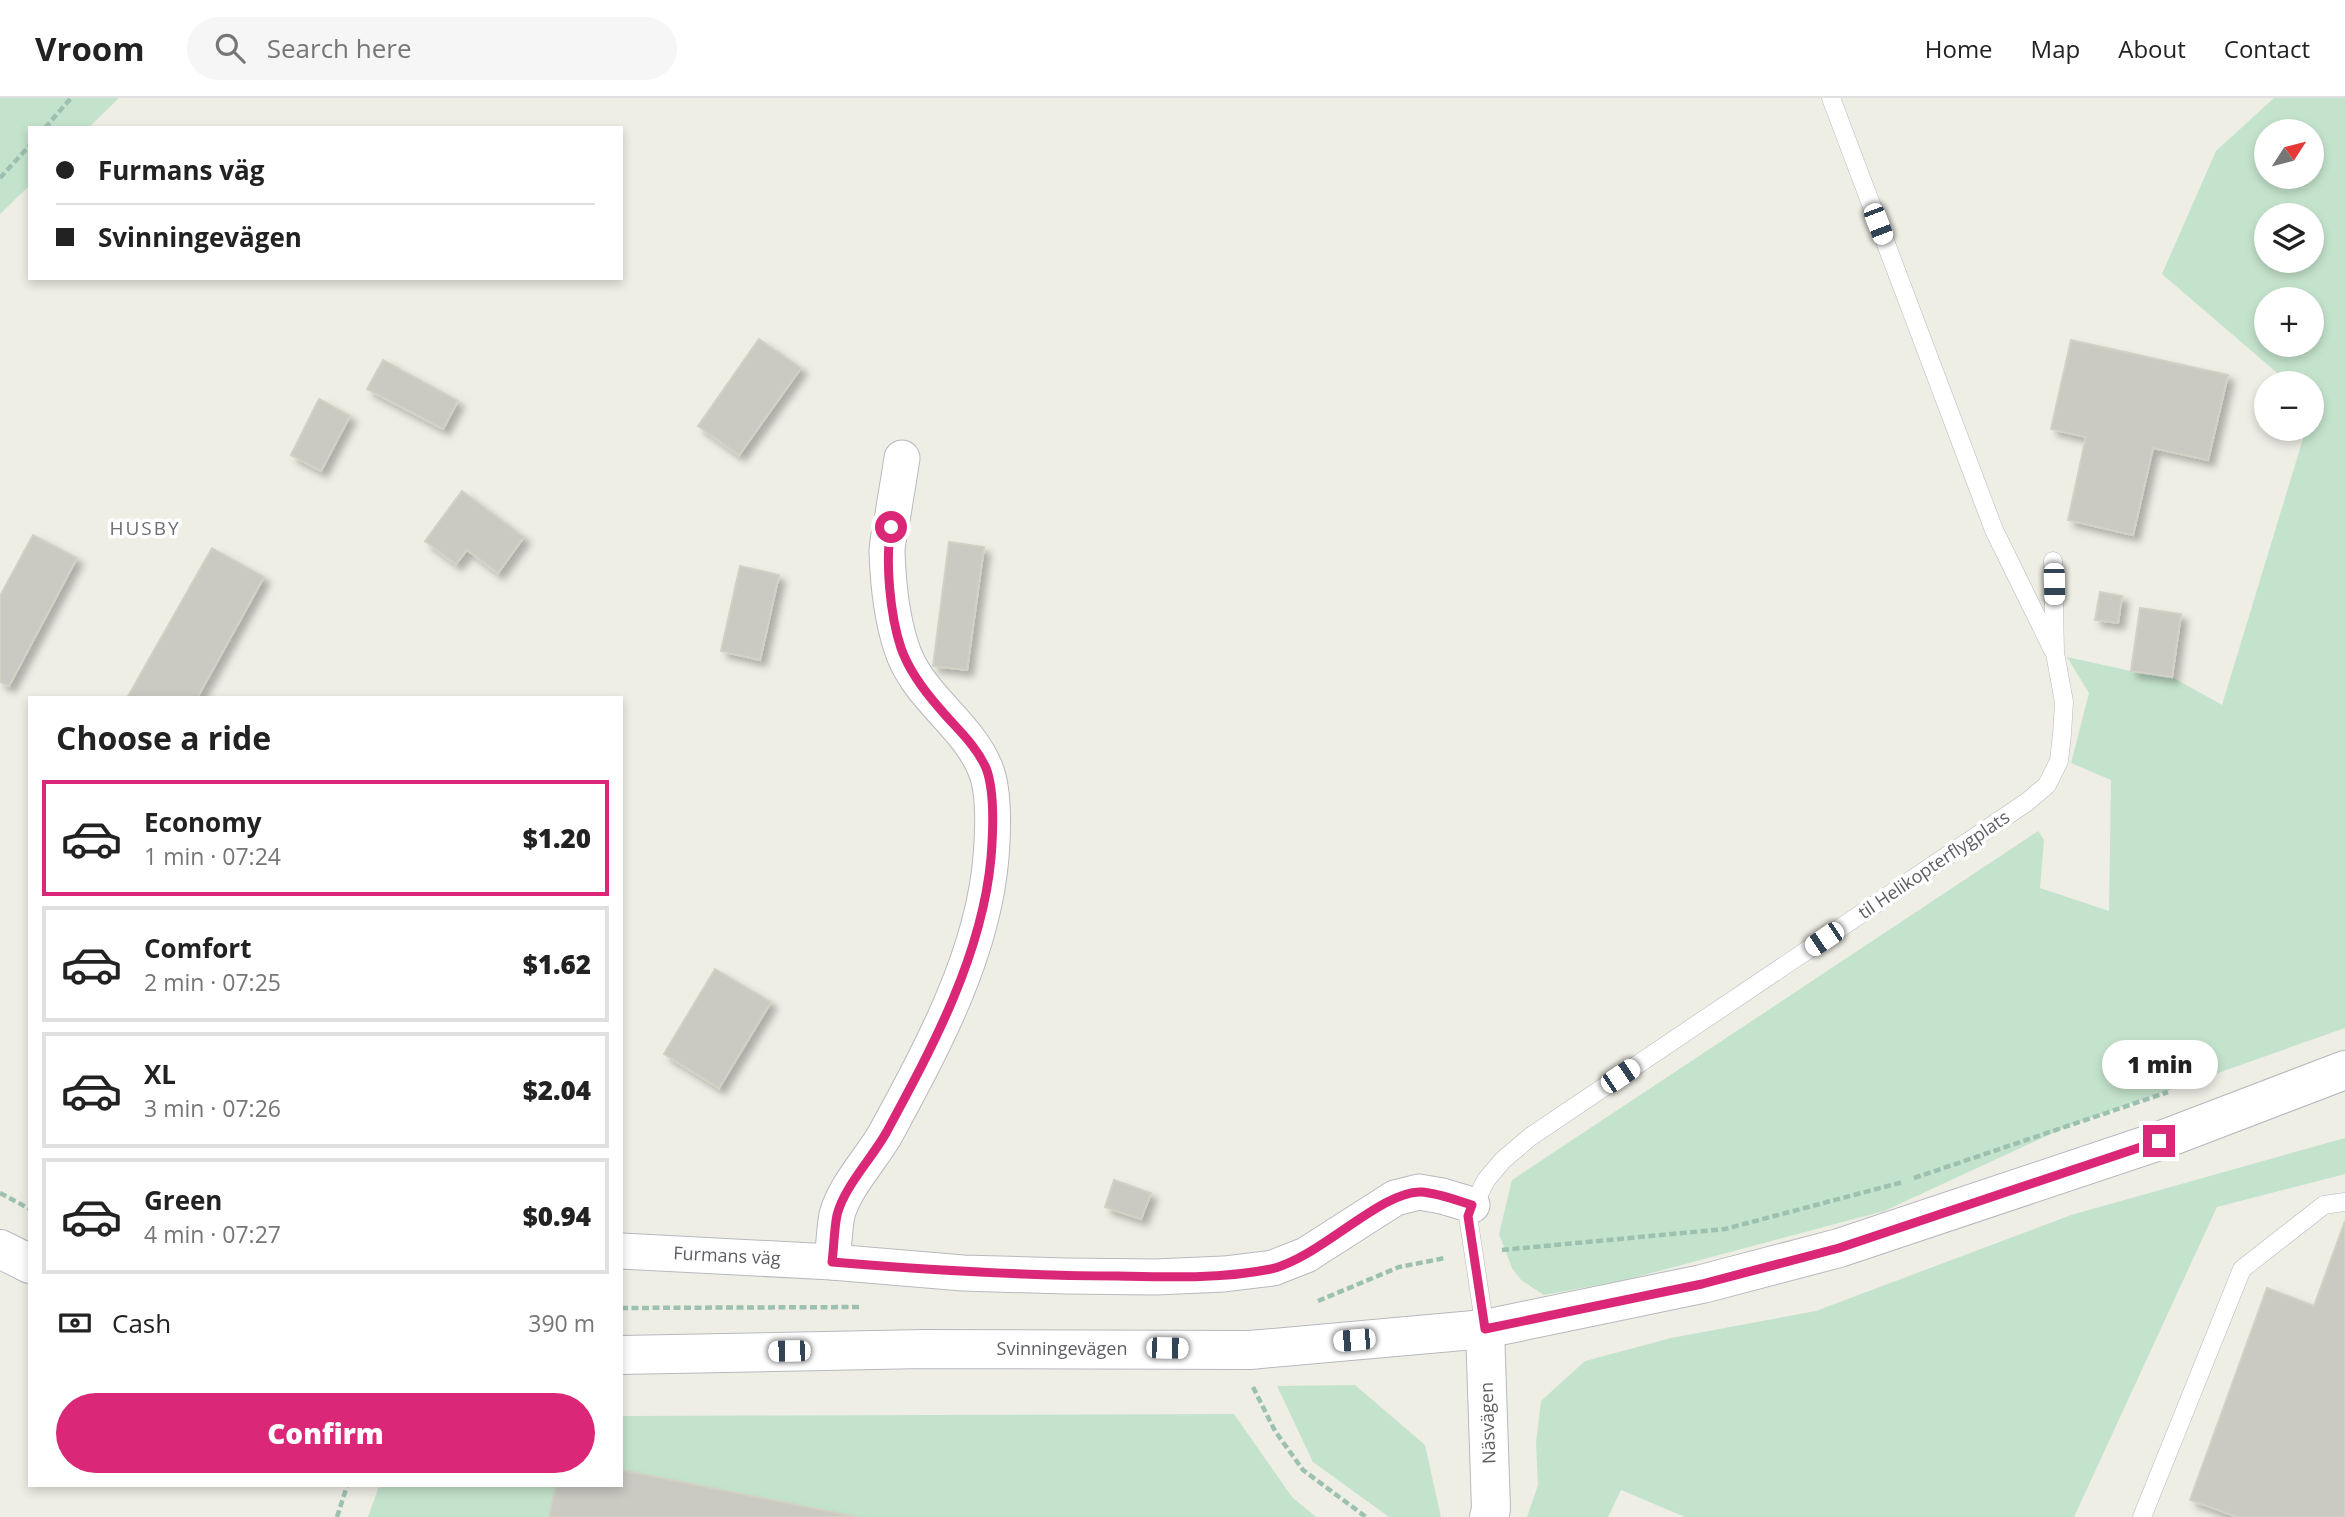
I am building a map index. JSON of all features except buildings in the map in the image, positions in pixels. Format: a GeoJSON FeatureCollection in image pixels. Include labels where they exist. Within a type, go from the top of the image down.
{"type":"FeatureCollection","features":[{"type":"Feature","properties":{"kind":"main road","name":"Svinningevägen"},"geometry":{"type":"LineString","coordinates":[[623,1355],[897,1350],[1250,1350],[1485,1329],[1702,1284],[1839,1248],[2159,1141],[2345,1070]]}},
{"type":"Feature","properties":{"kind":"main road"},"geometry":{"type":"LineString","coordinates":[[0,1249],[28,1263]]}},
{"type":"Feature","properties":{"kind":"main road","name":"Näsvägen"},"geometry":{"type":"LineString","coordinates":[[1485,1329],[1489,1517]]}},
{"type":"Feature","properties":{"kind":"street"},"geometry":{"type":"LineString","coordinates":[[832,1262],[838,1214],[849,1191],[885,1135],[936,1035],[966,967],[981,913],[991,858],[992,798],[986,769],[969,740],[941,710],[916,677],[901,648],[892,603],[887,550],[902,458]]}},
{"type":"Feature","properties":{"kind":"street","name":"Furmans väg"},"geometry":{"type":"LineString","coordinates":[[623,1251],[832,1262],[963,1273],[1052,1276],[1224,1274],[1273,1268],[1306,1255],[1395,1198],[1419,1192],[1472,1205]]}},
{"type":"Feature","properties":{"kind":"lane"},"geometry":{"type":"LineString","coordinates":[[1830,98],[1994,530],[2055,653]]}},
{"type":"Feature","properties":{"kind":"lane","name":"til Helikopterflygplats"},"geometry":{"type":"LineString","coordinates":[[1472,1205],[1486,1180],[1503,1160],[1530,1137],[2027,802],[2046,785],[2059,761],[2064,702],[2055,653],[2053,561]]}},
{"type":"Feature","properties":{"kind":"lane"},"geometry":{"type":"LineString","coordinates":[[2142,1517],[2242,1269],[2324,1205],[2345,1202]]}},
{"type":"Feature","properties":{"kind":"lane"},"geometry":{"type":"LineString","coordinates":[[1472,1205],[1468,1216],[1485,1329]]}},
{"type":"Feature","properties":{"kind":"path"},"geometry":{"type":"LineString","coordinates":[[47,126],[71,98]]}},
{"type":"Feature","properties":{"kind":"path"},"geometry":{"type":"LineString","coordinates":[[0,178],[28,147]]}},
{"type":"Feature","properties":{"kind":"path"},"geometry":{"type":"LineString","coordinates":[[1308,1302],[1321,1301],[1399,1267],[1475,1252],[1725,1230],[1899,1183],[2173,1090]]}},
{"type":"Feature","properties":{"kind":"path"},"geometry":{"type":"LineString","coordinates":[[0,1193],[28,1208]]}},
{"type":"Feature","properties":{"kind":"path"},"geometry":{"type":"LineString","coordinates":[[1250,1350],[1254,1391],[1275,1431],[1303,1470],[1366,1517]]}},
{"type":"Feature","properties":{"kind":"path"},"geometry":{"type":"LineString","coordinates":[[337,1517],[347,1487]]}},
{"type":"Feature","properties":{"kind":"green space"},"geometry":{"type":"Polygon","coordinates":[[[0,98],[119,98],[90,126],[28,126],[28,187],[0,214],[0,98]]]}},
{"type":"Feature","properties":{"kind":"green space"},"geometry":{"type":"Polygon","coordinates":[[[2274,98],[2345,98],[2345,1028],[2068,1126],[1884,1211],[1625,1280],[1544,1295],[1521,1280],[1512,1268],[1499,1234],[1512,1180],[2038,831],[2044,840],[2040,888],[2109,911],[2111,780],[2071,763],[2089,693],[2067,657],[2172,677],[2222,705],[2302,441],[2324,441],[2324,371],[2275,371],[2259,357],[2324,357],[2324,287],[2254,287],[2254,353],[2162,274],[2216,151],[2274,98]]]}},
{"type":"Feature","properties":{"kind":"green space"},"geometry":{"type":"Polygon","coordinates":[[[2345,1138],[2345,1174],[2217,1207],[2074,1517],[1685,1517],[1621,1490],[1608,1517],[1527,1517],[1538,1485],[1536,1443],[1541,1401],[1585,1361],[1671,1338],[1816,1311],[2071,1215],[2345,1138]]]}},
{"type":"Feature","properties":{"kind":"green space"},"geometry":{"type":"Polygon","coordinates":[[[1355,1385],[1425,1445],[1441,1517],[1389,1517],[1313,1462],[1277,1386],[1355,1385]]]}},
{"type":"Feature","properties":{"kind":"green space"},"geometry":{"type":"Polygon","coordinates":[[[1234,1414],[1292,1497],[1316,1517],[368,1517],[379,1487],[623,1487],[623,1416],[1234,1414]]]}},
{"type":"Feature","properties":{"kind":"district","name":"HUSBY"},"geometry":{"type":"Point","coordinates":[145,528]}},
{"type":"Feature","properties":{"kind":"route"},"geometry":{"type":"LineString","coordinates":[[891,527],[887,550],[892,603],[901,648],[916,677],[941,710],[969,740],[986,769],[992,798],[991,858],[981,913],[966,967],[936,1035],[885,1135],[849,1191],[838,1214],[832,1262],[963,1273],[1065,1276],[1224,1274],[1273,1268],[1306,1255],[1395,1198],[1419,1192],[1472,1205],[1468,1216],[1485,1329],[1702,1284],[1839,1248],[2159,1141]]}}]}
